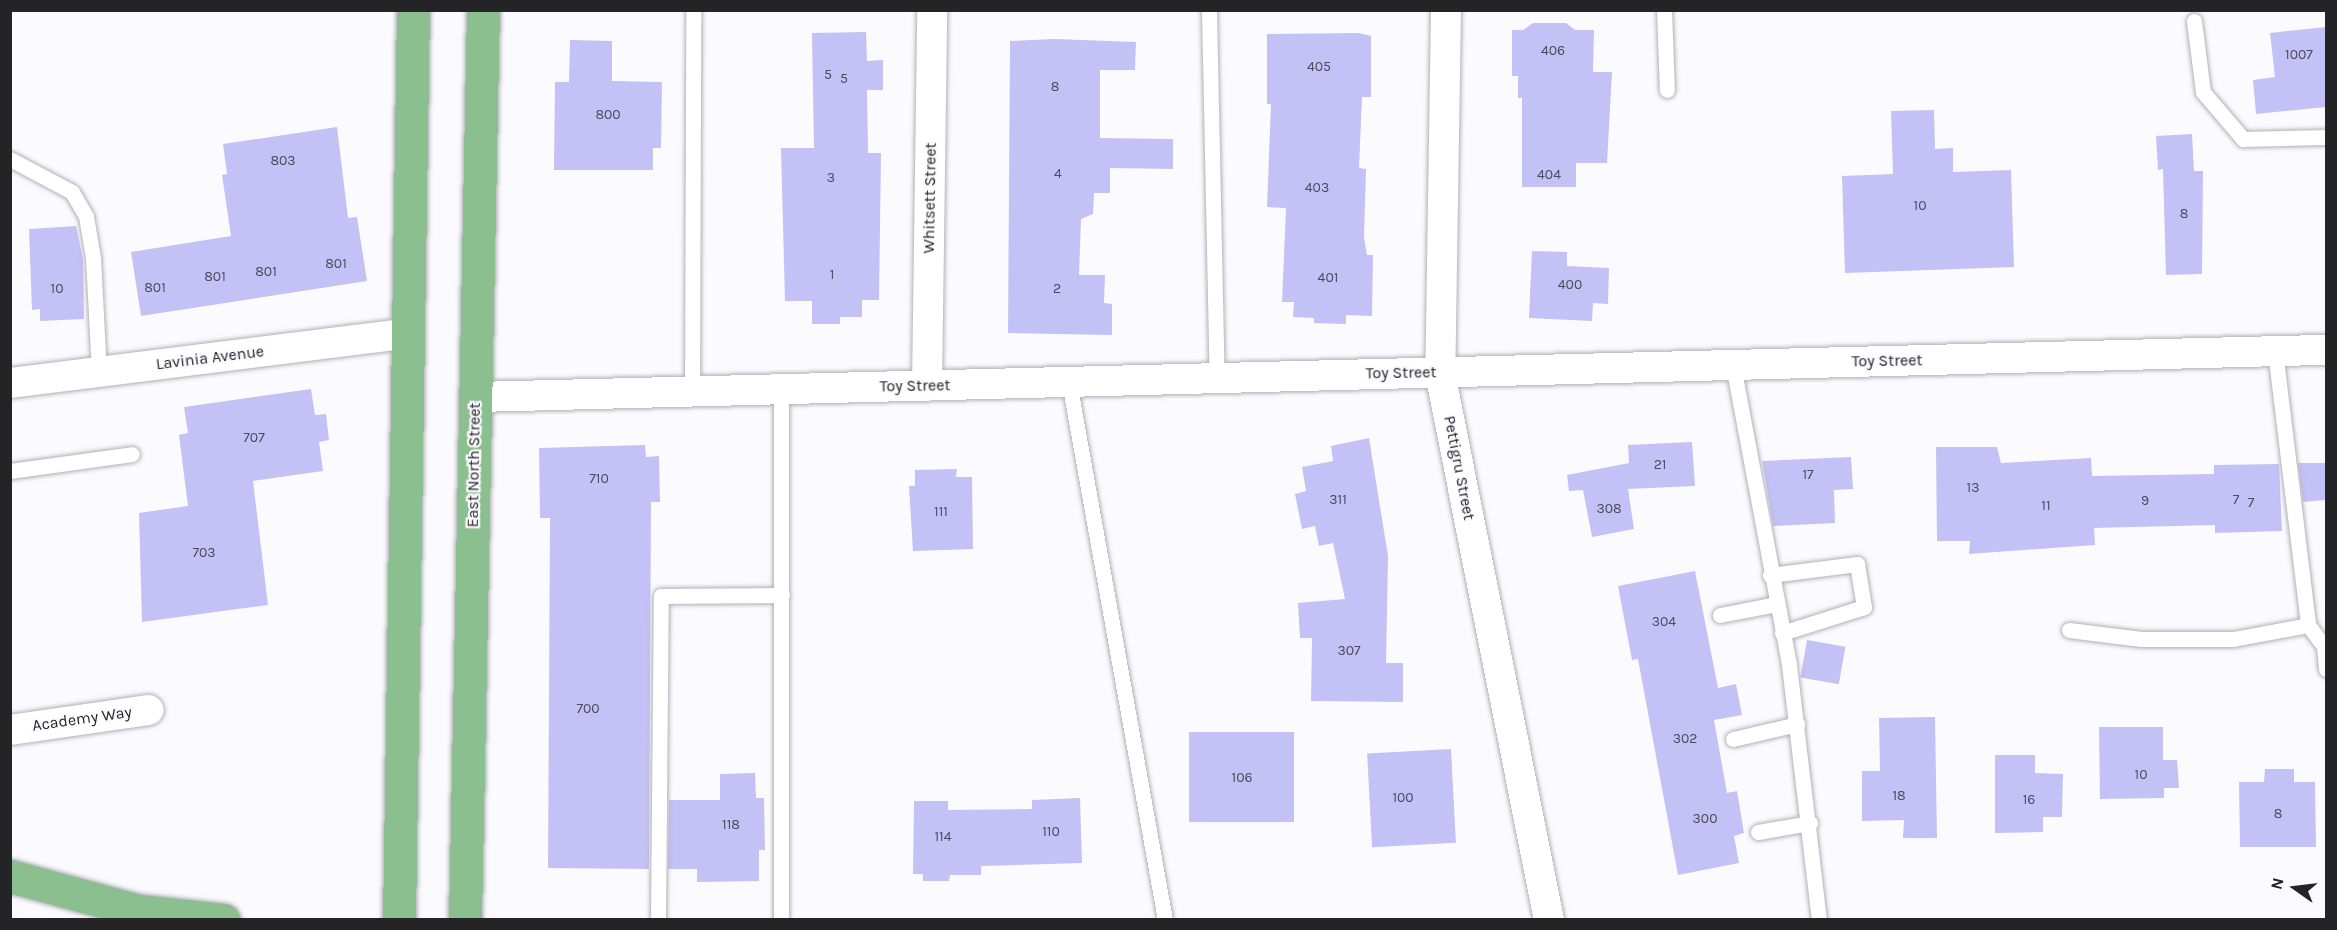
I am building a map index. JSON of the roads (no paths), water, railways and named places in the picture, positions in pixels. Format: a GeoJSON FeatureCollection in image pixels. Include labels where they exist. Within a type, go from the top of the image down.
{"type":"FeatureCollection","features":[{"type":"Feature","properties":{"kind":"highway"},"geometry":{"type":"LineString","coordinates":[[399,920],[413,10]]}},
{"type":"Feature","properties":{"kind":"highway","name":"East North Street"},"geometry":{"type":"LineString","coordinates":[[465,920],[483,10]]}},
{"type":"Feature","properties":{"kind":"highway"},"geometry":{"type":"LineString","coordinates":[[11,875],[140,911],[224,920]]}},
{"type":"Feature","properties":{"kind":"street","name":"Whitsett Street"},"geometry":{"type":"LineString","coordinates":[[927,386],[932,10]]}},
{"type":"Feature","properties":{"kind":"street","name":"Pettigru Street"},"geometry":{"type":"LineString","coordinates":[[1446,10],[1440,373],[1549,920]]}},
{"type":"Feature","properties":{"kind":"street","name":"Lavinia Avenue"},"geometry":{"type":"LineString","coordinates":[[10,383],[409,333]]}},
{"type":"Feature","properties":{"kind":"street","name":"Toy Street"},"geometry":{"type":"LineString","coordinates":[[476,397],[1069,382],[1217,376],[1440,373],[2326,350]]}},
{"type":"Feature","properties":{"kind":"street","name":"Academy Way"},"geometry":{"type":"LineString","coordinates":[[12,731],[149,710]]}},
{"type":"Feature","properties":{"kind":"lane"},"geometry":{"type":"LineString","coordinates":[[692,390],[693,10]]}},
{"type":"Feature","properties":{"kind":"lane"},"geometry":{"type":"LineString","coordinates":[[1209,10],[1217,376]]}},
{"type":"Feature","properties":{"kind":"lane"},"geometry":{"type":"LineString","coordinates":[[1664,10],[1666,90]]}},
{"type":"Feature","properties":{"kind":"lane"},"geometry":{"type":"LineString","coordinates":[[2194,21],[2203,92],[2243,140],[2326,137]]}},
{"type":"Feature","properties":{"kind":"lane"},"geometry":{"type":"LineString","coordinates":[[10,159],[72,192],[86,216],[93,258],[99,372]]}},
{"type":"Feature","properties":{"kind":"lane"},"geometry":{"type":"LineString","coordinates":[[2276,351],[2308,625],[2324,646],[2326,669]]}},
{"type":"Feature","properties":{"kind":"lane"},"geometry":{"type":"LineString","coordinates":[[1733,365],[1797,724],[1810,823],[1819,920]]}},
{"type":"Feature","properties":{"kind":"lane"},"geometry":{"type":"LineString","coordinates":[[1069,382],[1165,920]]}},
{"type":"Feature","properties":{"kind":"lane"},"geometry":{"type":"LineString","coordinates":[[781,388],[781,920]]}},
{"type":"Feature","properties":{"kind":"lane"},"geometry":{"type":"LineString","coordinates":[[10,471],[132,454]]}},
{"type":"Feature","properties":{"kind":"lane"},"geometry":{"type":"LineString","coordinates":[[1770,575],[1857,564],[1864,607],[1782,633]]}},
{"type":"Feature","properties":{"kind":"lane"},"geometry":{"type":"LineString","coordinates":[[658,920],[661,596],[782,595]]}},
{"type":"Feature","properties":{"kind":"lane"},"geometry":{"type":"LineString","coordinates":[[1720,615],[1776,604]]}},
{"type":"Feature","properties":{"kind":"lane"},"geometry":{"type":"LineString","coordinates":[[2069,630],[2142,639],[2233,639],[2308,625]]}},
{"type":"Feature","properties":{"kind":"lane"},"geometry":{"type":"LineString","coordinates":[[1733,738],[1797,724]]}},
{"type":"Feature","properties":{"kind":"lane"},"geometry":{"type":"LineString","coordinates":[[1758,832],[1810,823]]}}]}
